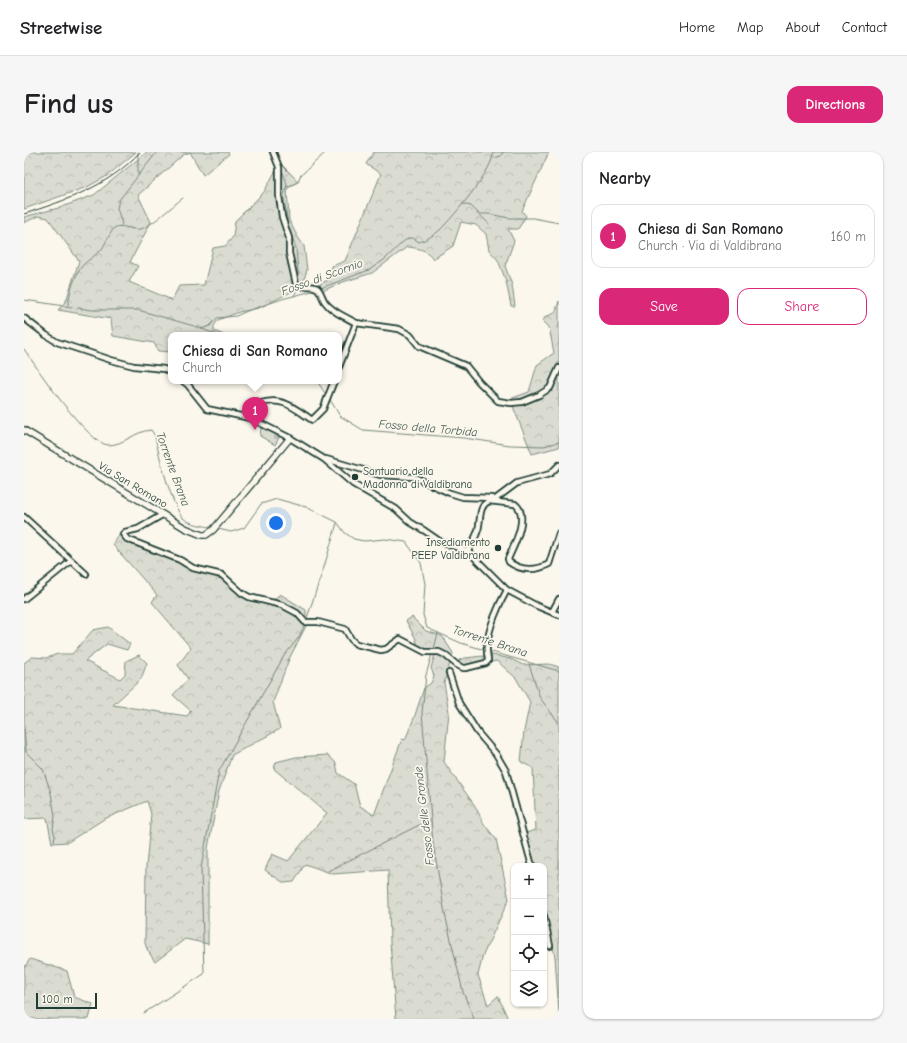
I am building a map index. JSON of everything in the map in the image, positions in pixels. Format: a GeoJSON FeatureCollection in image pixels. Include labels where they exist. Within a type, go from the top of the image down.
{"type":"FeatureCollection","features":[{"type":"Feature","properties":{"kind":"street"},"geometry":{"type":"LineString","coordinates":[[273,152],[279,167],[278,183],[282,217],[289,238],[289,253],[296,284],[300,287],[314,287],[318,289],[325,302],[335,311],[356,323],[399,329],[410,335],[420,346],[466,366],[471,370],[479,382],[498,401],[511,403],[522,402],[539,395],[550,388],[559,368]]}},
{"type":"Feature","properties":{"kind":"street"},"geometry":{"type":"LineString","coordinates":[[24,318],[57,342],[134,366],[164,368],[168,371]]}},
{"type":"Feature","properties":{"kind":"street"},"geometry":{"type":"LineString","coordinates":[[342,359],[356,323]]}},
{"type":"Feature","properties":{"kind":"street"},"geometry":{"type":"LineString","coordinates":[[186,384],[209,410],[250,418],[290,438],[324,459],[353,484],[396,509],[410,522],[441,542],[468,551],[507,590],[530,603],[559,614]]}},
{"type":"Feature","properties":{"kind":"street"},"geometry":{"type":"LineString","coordinates":[[250,418],[258,404],[269,401],[287,404],[312,420],[323,409],[333,384]]}},
{"type":"Feature","properties":{"kind":"street","name":"Via San Romano"},"geometry":{"type":"LineString","coordinates":[[24,430],[162,515],[198,534],[206,534],[213,530],[290,438]]}},
{"type":"Feature","properties":{"kind":"street"},"geometry":{"type":"LineString","coordinates":[[324,459],[380,475],[414,477],[462,497],[494,500],[515,504],[520,510],[521,524],[519,533],[508,559],[509,562],[514,565],[529,569],[549,564],[559,533]]}},
{"type":"Feature","properties":{"kind":"street"},"geometry":{"type":"LineString","coordinates":[[468,551],[478,530],[482,507],[486,502],[494,500],[517,483],[550,474],[559,465]]}},
{"type":"Feature","properties":{"kind":"street"},"geometry":{"type":"LineString","coordinates":[[162,515],[138,529],[125,532],[123,534],[127,539],[180,560],[193,568],[222,575],[242,593],[282,605],[297,613],[307,622],[322,622],[345,629],[356,644],[381,650],[386,649],[400,639],[425,652],[439,652],[457,665],[466,668],[482,665],[488,661],[487,641],[500,603],[507,590]]}},
{"type":"Feature","properties":{"kind":"street"},"geometry":{"type":"LineString","coordinates":[[24,517],[86,574]]}},
{"type":"Feature","properties":{"kind":"street"},"geometry":{"type":"LineString","coordinates":[[24,599],[71,561]]}},
{"type":"Feature","properties":{"kind":"street"},"geometry":{"type":"LineString","coordinates":[[552,612],[559,599]]}},
{"type":"Feature","properties":{"kind":"street"},"geometry":{"type":"LineString","coordinates":[[449,673],[459,703],[478,733],[496,754],[506,771],[531,863]]}},
{"type":"Feature","properties":{"kind":"street"},"geometry":{"type":"LineString","coordinates":[[547,931],[550,946]]}},
{"type":"Feature","properties":{"kind":"green space"},"geometry":{"type":"Polygon","coordinates":[[[24,152],[136,152],[107,176],[87,187],[24,209],[24,152]]]}},
{"type":"Feature","properties":{"kind":"green space"},"geometry":{"type":"Polygon","coordinates":[[[147,152],[190,152],[183,155],[138,195],[151,222],[130,262],[138,266],[129,282],[172,300],[179,286],[204,285],[213,248],[225,246],[233,237],[235,221],[264,192],[281,164],[298,181],[287,189],[289,220],[304,246],[307,270],[303,282],[293,291],[259,308],[239,312],[218,320],[214,326],[214,331],[216,332],[168,332],[168,352],[158,351],[154,343],[113,336],[111,319],[58,310],[66,301],[79,261],[48,218],[38,216],[24,223],[24,217],[62,207],[94,195],[147,152]]]}},
{"type":"Feature","properties":{"kind":"green space"},"geometry":{"type":"Polygon","coordinates":[[[190,152],[228,152],[229,154],[203,175],[190,152]]]}},
{"type":"Feature","properties":{"kind":"green space"},"geometry":{"type":"Polygon","coordinates":[[[374,152],[549,152],[522,211],[526,216],[518,229],[508,229],[514,241],[505,266],[512,285],[515,306],[511,306],[506,281],[498,260],[489,250],[486,234],[476,225],[461,222],[453,246],[433,259],[425,251],[407,247],[372,273],[343,282],[322,291],[320,284],[331,278],[332,266],[345,261],[381,174],[366,164],[374,152]]]}},
{"type":"Feature","properties":{"kind":"green space"},"geometry":{"type":"Polygon","coordinates":[[[559,301],[559,447],[532,454],[510,399],[529,392],[537,365],[554,353],[549,327],[543,321],[545,317],[555,313],[559,301]]]}},
{"type":"Feature","properties":{"kind":"green space"},"geometry":{"type":"Polygon","coordinates":[[[261,427],[280,436],[275,445],[260,436],[261,427]]]}},
{"type":"Feature","properties":{"kind":"green space"},"geometry":{"type":"Polygon","coordinates":[[[120,533],[128,542],[176,561],[193,571],[210,574],[222,579],[247,597],[266,602],[273,600],[280,594],[306,610],[306,626],[289,659],[273,702],[280,729],[232,755],[219,791],[208,848],[208,944],[185,939],[155,962],[145,943],[146,867],[151,814],[147,801],[104,819],[68,842],[52,843],[47,818],[24,819],[24,663],[32,657],[46,658],[58,654],[72,654],[93,630],[108,627],[130,644],[127,650],[107,644],[85,661],[120,679],[125,674],[126,661],[139,655],[147,663],[141,679],[113,705],[187,716],[191,711],[173,695],[188,679],[178,665],[191,648],[152,602],[157,595],[113,545],[120,533]]]}},
{"type":"Feature","properties":{"kind":"green space"},"geometry":{"type":"Polygon","coordinates":[[[412,617],[426,631],[442,636],[453,653],[444,683],[449,712],[444,762],[475,806],[484,824],[496,839],[509,899],[483,955],[478,975],[488,1005],[498,996],[508,1019],[396,1019],[390,942],[388,870],[333,874],[305,864],[294,882],[284,883],[265,870],[272,854],[288,861],[327,813],[274,769],[276,762],[296,757],[328,755],[336,763],[338,773],[354,784],[360,806],[374,815],[402,739],[405,740],[424,688],[431,683],[434,676],[431,668],[435,654],[418,647],[416,639],[406,621],[412,617]]]}},
{"type":"Feature","properties":{"kind":"green space"},"geometry":{"type":"Polygon","coordinates":[[[492,655],[511,659],[523,665],[549,664],[559,667],[559,1013],[555,957],[547,921],[547,863],[533,863],[526,833],[536,830],[533,768],[521,762],[524,731],[530,702],[516,678],[497,661],[469,666],[461,664],[459,660],[492,655]]]}},
{"type":"Feature","properties":{"kind":"green space"},"geometry":{"type":"Polygon","coordinates":[[[30,959],[67,971],[74,997],[93,1004],[89,1019],[24,1019],[24,968],[30,959]]]}},
{"type":"Feature","properties":{"kind":"waterway"},"geometry":{"type":"LineString","coordinates":[[138,152],[138,175]]}},
{"type":"Feature","properties":{"kind":"waterway"},"geometry":{"type":"LineString","coordinates":[[121,225],[122,224],[117,208],[119,200],[157,152]]}},
{"type":"Feature","properties":{"kind":"waterway"},"geometry":{"type":"LineString","coordinates":[[276,152],[280,162]]}},
{"type":"Feature","properties":{"kind":"waterway"},"geometry":{"type":"LineString","coordinates":[[287,187],[298,182],[300,176],[326,152]]}},
{"type":"Feature","properties":{"kind":"waterway","name":"Fosso di Scornio"},"geometry":{"type":"LineString","coordinates":[[321,288],[369,270],[384,260],[404,241],[410,238],[413,238],[419,242],[438,232],[463,204],[481,180],[488,169],[493,152]]}},
{"type":"Feature","properties":{"kind":"waterway"},"geometry":{"type":"LineString","coordinates":[[494,158],[501,156],[503,152]]}},
{"type":"Feature","properties":{"kind":"waterway"},"geometry":{"type":"LineString","coordinates":[[281,167],[287,184],[284,199],[288,225],[296,248],[299,283]]}},
{"type":"Feature","properties":{"kind":"waterway"},"geometry":{"type":"LineString","coordinates":[[68,305],[77,274],[83,265],[102,249],[114,228],[120,226],[141,229],[146,227],[157,220],[183,198]]}},
{"type":"Feature","properties":{"kind":"waterway"},"geometry":{"type":"LineString","coordinates":[[463,204],[471,206],[489,224]]}},
{"type":"Feature","properties":{"kind":"waterway"},"geometry":{"type":"LineString","coordinates":[[477,214],[489,214],[509,218],[533,218],[559,223]]}},
{"type":"Feature","properties":{"kind":"waterway","name":"Fosso di Scornio"},"geometry":{"type":"LineString","coordinates":[[294,296],[298,288]]}},
{"type":"Feature","properties":{"kind":"waterway","name":"Fosso di Scornio"},"geometry":{"type":"LineString","coordinates":[[201,329],[210,326],[217,318],[236,316],[282,299],[316,290]]}},
{"type":"Feature","properties":{"kind":"waterway","name":"Fosso della Torbida"},"geometry":{"type":"LineString","coordinates":[[24,300],[92,310],[138,310],[210,332]]}},
{"type":"Feature","properties":{"kind":"waterway","name":"Torrente Brana"},"geometry":{"type":"LineString","coordinates":[[24,349],[76,419],[99,441],[108,445],[119,443],[140,433],[151,430],[155,436],[170,492],[179,512],[183,518],[190,522],[213,528]]}},
{"type":"Feature","properties":{"kind":"waterway","name":"Fosso della Torbida"},"geometry":{"type":"LineString","coordinates":[[319,384],[327,396]]}},
{"type":"Feature","properties":{"kind":"waterway","name":"Fosso della Torbida"},"geometry":{"type":"LineString","coordinates":[[329,398],[340,416],[363,430],[464,438],[510,445],[544,446],[559,442]]}},
{"type":"Feature","properties":{"kind":"waterway","name":"Torrente Brana"},"geometry":{"type":"LineString","coordinates":[[218,529],[231,532],[244,528],[261,504],[277,499],[306,507],[337,522],[345,533],[354,539],[364,541],[385,539],[406,542],[421,563],[425,584],[423,615],[427,628],[461,643],[485,650]]}},
{"type":"Feature","properties":{"kind":"waterway"},"geometry":{"type":"LineString","coordinates":[[306,621],[337,523]]}},
{"type":"Feature","properties":{"kind":"waterway"},"geometry":{"type":"LineString","coordinates":[[144,1013],[204,974],[201,868],[219,771],[284,656],[299,637],[305,624]]}},
{"type":"Feature","properties":{"kind":"waterway","name":"Fosso delle Gronde"},"geometry":{"type":"LineString","coordinates":[[434,649],[438,633]]}},
{"type":"Feature","properties":{"kind":"waterway","name":"Torrente Brana"},"geometry":{"type":"LineString","coordinates":[[488,651],[559,671]]}},
{"type":"Feature","properties":{"kind":"waterway","name":"Fosso delle Gronde"},"geometry":{"type":"LineString","coordinates":[[432,654],[426,675],[422,713],[433,843],[445,914],[463,992],[474,1019]]}},
{"type":"Feature","properties":{"kind":"waterway"},"geometry":{"type":"LineString","coordinates":[[529,664],[540,698],[559,723]]}},
{"type":"Feature","properties":{"kind":"waterway"},"geometry":{"type":"LineString","coordinates":[[24,729],[26,752],[43,769],[51,793],[55,816],[53,829],[55,836],[54,841]]}},
{"type":"Feature","properties":{"kind":"waterway"},"geometry":{"type":"LineString","coordinates":[[328,871],[431,819]]}},
{"type":"Feature","properties":{"kind":"railway"},"geometry":{"type":"LineString","coordinates":[[24,214],[71,197],[101,183],[128,164],[140,152]]}},
{"type":"Feature","properties":{"kind":"place","name":"Chiesa di San Romano"},"geometry":{"type":"Point","coordinates":[255,430]}},
{"type":"Feature","properties":{"kind":"place","name":"Santuario della Madonna di Valdibrana"},"geometry":{"type":"Point","coordinates":[355,477]}},
{"type":"Feature","properties":{"kind":"place","name":"Insediamento PEEP Valdibrana"},"geometry":{"type":"Point","coordinates":[498,548]}}]}
